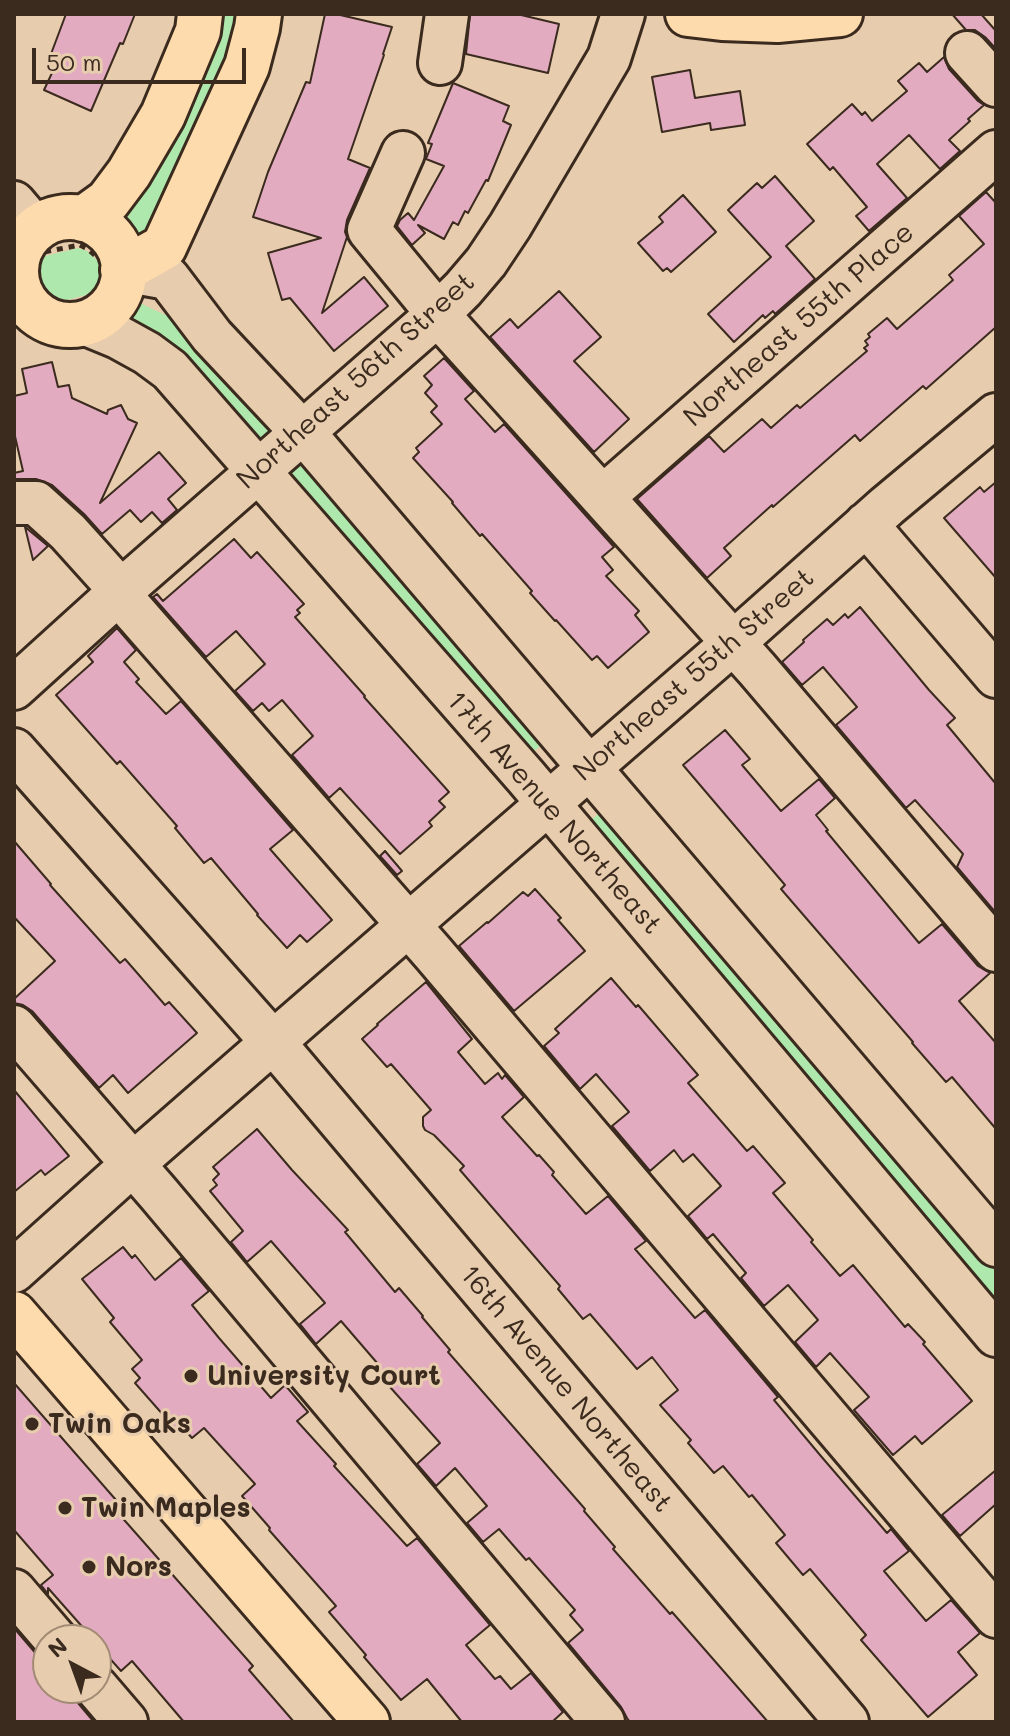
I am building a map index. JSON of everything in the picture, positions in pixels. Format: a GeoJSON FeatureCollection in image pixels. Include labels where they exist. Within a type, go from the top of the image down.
{"type":"FeatureCollection","features":[{"type":"Feature","properties":{"kind":"main road"},"geometry":{"type":"LineString","coordinates":[[83,219],[108,201],[163,115],[198,31],[200,14]]}},
{"type":"Feature","properties":{"kind":"main road"},"geometry":{"type":"LineString","coordinates":[[123,270],[166,263],[247,66],[259,14]]}},
{"type":"Feature","properties":{"kind":"main road"},"geometry":{"type":"LineString","coordinates":[[688,14],[777,20],[840,14]]}},
{"type":"Feature","properties":{"kind":"main road"},"geometry":{"type":"LineString","coordinates":[[83,219],[108,232],[116,244],[122,256],[121,289],[110,308],[94,320],[51,319],[34,312],[20,293],[16,269],[21,236],[52,221],[83,219]]}},
{"type":"Feature","properties":{"kind":"main road"},"geometry":{"type":"LineString","coordinates":[[14,1314],[367,1722]]}},
{"type":"Feature","properties":{"kind":"street"},"geometry":{"type":"LineString","coordinates":[[440,63],[447,14]]}},
{"type":"Feature","properties":{"kind":"street","name":"Northeast 56th Street"},"geometry":{"type":"LineString","coordinates":[[14,688],[438,314],[486,262],[609,58],[623,14]]}},
{"type":"Feature","properties":{"kind":"street"},"geometry":{"type":"LineString","coordinates":[[967,53],[996,85]]}},
{"type":"Feature","properties":{"kind":"street","name":"Northeast 55th Place"},"geometry":{"type":"LineString","coordinates":[[603,497],[996,152]]}},
{"type":"Feature","properties":{"kind":"street"},"geometry":{"type":"LineString","coordinates":[[403,153],[369,230],[438,314],[733,643],[996,950]]}},
{"type":"Feature","properties":{"kind":"street","name":"17th Avenue Northeast"},"geometry":{"type":"LineString","coordinates":[[166,263],[212,336],[303,432],[996,1245]]}},
{"type":"Feature","properties":{"kind":"street","name":"17th Avenue Northeast"},"geometry":{"type":"LineString","coordinates":[[51,319],[127,343],[170,370],[548,804],[996,1335]]}},
{"type":"Feature","properties":{"kind":"street","name":"Northeast 55th Street"},"geometry":{"type":"LineString","coordinates":[[14,1271],[866,524],[996,415]]}},
{"type":"Feature","properties":{"kind":"street"},"geometry":{"type":"LineString","coordinates":[[14,503],[36,503],[68,532],[121,591],[130,607],[408,925],[996,1616]]}},
{"type":"Feature","properties":{"kind":"street"},"geometry":{"type":"LineString","coordinates":[[866,524],[996,676]]}},
{"type":"Feature","properties":{"kind":"street","name":"16th Avenue Northeast"},"geometry":{"type":"LineString","coordinates":[[14,750],[273,1043],[847,1722]]}},
{"type":"Feature","properties":{"kind":"street"},"geometry":{"type":"LineString","coordinates":[[14,1027],[603,1722]]}},
{"type":"Feature","properties":{"kind":"street"},"geometry":{"type":"LineString","coordinates":[[14,1591],[42,1624]]}},
{"type":"Feature","properties":{"kind":"street"},"geometry":{"type":"LineString","coordinates":[[111,1704],[126,1722]]}},
{"type":"Feature","properties":{"kind":"path"},"geometry":{"type":"LineString","coordinates":[[80,245],[107,266],[109,281],[105,289],[51,319],[28,286],[29,265],[44,252],[80,245]]}},
{"type":"Feature","properties":{"kind":"green space"},"geometry":{"type":"Polygon","coordinates":[[[211,14],[245,14],[157,228],[129,245],[103,228],[211,14]]]}},
{"type":"Feature","properties":{"kind":"green space"},"geometry":{"type":"Polygon","coordinates":[[[78,248],[87,251],[101,264],[104,279],[86,295],[51,302],[41,300],[31,282],[36,260],[78,248]]]}},
{"type":"Feature","properties":{"kind":"green space"},"geometry":{"type":"Polygon","coordinates":[[[140,303],[178,321],[271,424],[267,440],[260,445],[116,323],[125,311],[140,303]]]}},
{"type":"Feature","properties":{"kind":"green space"},"geometry":{"type":"Polygon","coordinates":[[[302,464],[308,464],[548,739],[522,762],[286,480],[302,464]]]}},
{"type":"Feature","properties":{"kind":"green space"},"geometry":{"type":"Polygon","coordinates":[[[603,810],[996,1270],[996,1325],[576,832],[603,810]]]}},
{"type":"Feature","properties":{"kind":"building"},"geometry":{"type":"Polygon","coordinates":[[[66,14],[135,14],[91,111],[44,90],[59,58],[51,54],[66,14]]]}},
{"type":"Feature","properties":{"kind":"building"},"geometry":{"type":"Polygon","coordinates":[[[325,14],[392,27],[348,159],[370,168],[347,220],[347,237],[322,313],[364,277],[388,306],[334,351],[290,298],[282,300],[268,253],[321,238],[253,217],[268,172],[306,82],[310,83],[325,14]]]}},
{"type":"Feature","properties":{"kind":"building"},"geometry":{"type":"Polygon","coordinates":[[[470,14],[517,14],[559,24],[548,73],[466,54],[470,14]]]}},
{"type":"Feature","properties":{"kind":"building"},"geometry":{"type":"Polygon","coordinates":[[[952,14],[981,14],[996,31],[996,49],[975,30],[966,30],[952,14]]]}},
{"type":"Feature","properties":{"kind":"building"},"geometry":{"type":"Polygon","coordinates":[[[944,57],[949,69],[984,105],[949,140],[960,151],[940,169],[909,135],[877,164],[907,198],[869,231],[856,216],[867,207],[833,167],[830,170],[807,144],[852,104],[872,121],[907,91],[898,81],[919,63],[927,72],[944,57]]]}},
{"type":"Feature","properties":{"kind":"building"},"geometry":{"type":"Polygon","coordinates":[[[690,70],[695,98],[740,91],[745,125],[711,130],[710,123],[662,132],[652,77],[690,70]]]}},
{"type":"Feature","properties":{"kind":"building"},"geometry":{"type":"Polygon","coordinates":[[[453,83],[509,106],[503,121],[511,125],[488,181],[468,213],[465,211],[458,225],[453,222],[444,239],[418,225],[425,233],[412,245],[397,226],[408,213],[414,220],[444,166],[426,159],[432,144],[428,143],[453,83]]]}},
{"type":"Feature","properties":{"kind":"building"},"geometry":{"type":"Polygon","coordinates":[[[775,176],[814,221],[786,246],[815,279],[775,314],[773,311],[765,318],[763,315],[734,342],[708,314],[771,257],[728,210],[757,183],[762,188],[775,176]]]}},
{"type":"Feature","properties":{"kind":"building"},"geometry":{"type":"Polygon","coordinates":[[[986,192],[996,203],[996,327],[926,389],[923,386],[860,441],[855,435],[772,505],[724,548],[731,556],[707,578],[637,499],[709,436],[724,452],[762,419],[771,428],[797,405],[800,408],[867,351],[864,348],[868,345],[865,341],[870,337],[868,334],[887,318],[897,329],[953,280],[949,275],[984,244],[959,216],[986,192]]]}},
{"type":"Feature","properties":{"kind":"building"},"geometry":{"type":"Polygon","coordinates":[[[683,195],[716,232],[671,272],[667,268],[663,271],[638,243],[663,222],[659,217],[683,195]]]}},
{"type":"Feature","properties":{"kind":"building"},"geometry":{"type":"Polygon","coordinates":[[[559,291],[601,337],[574,361],[629,419],[594,452],[490,337],[510,319],[518,328],[559,291]]]}},
{"type":"Feature","properties":{"kind":"building"},"geometry":{"type":"Polygon","coordinates":[[[444,358],[474,391],[465,399],[495,432],[504,424],[614,547],[602,557],[613,570],[606,576],[639,611],[635,615],[649,632],[608,668],[597,656],[592,660],[555,621],[413,458],[419,452],[416,448],[442,424],[431,412],[437,406],[425,393],[432,385],[424,376],[444,358]]]}},
{"type":"Feature","properties":{"kind":"building"},"geometry":{"type":"Polygon","coordinates":[[[52,362],[58,387],[69,385],[72,398],[107,414],[108,410],[121,405],[128,419],[137,423],[100,503],[159,452],[186,483],[168,499],[177,510],[162,523],[152,512],[141,522],[130,510],[102,534],[52,485],[36,479],[14,479],[14,473],[23,471],[14,432],[14,396],[27,393],[22,369],[52,362]]]}},
{"type":"Feature","properties":{"kind":"building"},"geometry":{"type":"Polygon","coordinates":[[[996,482],[996,578],[944,518],[980,487],[984,492],[996,482]]]}},
{"type":"Feature","properties":{"kind":"building"},"geometry":{"type":"Polygon","coordinates":[[[25,527],[48,546],[33,560],[25,527]]]}},
{"type":"Feature","properties":{"kind":"building"},"geometry":{"type":"Polygon","coordinates":[[[234,539],[251,558],[257,552],[304,604],[295,617],[449,792],[439,801],[445,807],[429,822],[432,826],[400,854],[340,788],[329,798],[292,755],[313,736],[282,700],[269,711],[262,703],[253,711],[235,691],[265,664],[236,631],[206,657],[153,597],[157,594],[163,601],[234,539]]]}},
{"type":"Feature","properties":{"kind":"building"},"geometry":{"type":"Polygon","coordinates":[[[860,607],[955,718],[947,725],[996,784],[996,913],[957,867],[963,854],[915,800],[906,808],[836,725],[857,707],[823,667],[802,685],[782,662],[827,619],[833,625],[845,614],[848,618],[860,607]]]}},
{"type":"Feature","properties":{"kind":"building"},"geometry":{"type":"Polygon","coordinates":[[[117,628],[136,650],[124,662],[139,679],[136,682],[166,714],[181,701],[293,830],[270,849],[332,920],[307,942],[300,935],[287,948],[211,858],[204,863],[175,828],[177,826],[120,761],[117,764],[56,695],[93,662],[88,656],[117,628]]]}},
{"type":"Feature","properties":{"kind":"building"},"geometry":{"type":"Polygon","coordinates":[[[725,730],[750,759],[742,765],[781,811],[819,779],[835,798],[816,815],[919,943],[942,924],[978,966],[990,973],[959,1001],[996,1043],[996,1129],[952,1077],[946,1082],[912,1043],[781,889],[785,885],[683,765],[725,730]]]}},
{"type":"Feature","properties":{"kind":"building"},"geometry":{"type":"Polygon","coordinates":[[[14,841],[120,963],[125,959],[165,1005],[169,1002],[197,1033],[128,1093],[113,1075],[99,1088],[32,1011],[14,1003],[14,999],[55,961],[14,917],[14,841]]]}},
{"type":"Feature","properties":{"kind":"building"},"geometry":{"type":"Polygon","coordinates":[[[385,851],[402,871],[397,875],[380,856],[385,851]]]}},
{"type":"Feature","properties":{"kind":"building"},"geometry":{"type":"Polygon","coordinates":[[[535,889],[585,951],[514,1011],[459,946],[523,892],[528,896],[535,889]]]}},
{"type":"Feature","properties":{"kind":"building"},"geometry":{"type":"Polygon","coordinates":[[[611,978],[698,1075],[688,1083],[747,1151],[753,1146],[785,1183],[773,1193],[840,1276],[853,1265],[905,1327],[908,1324],[925,1342],[923,1344],[972,1401],[922,1444],[915,1436],[893,1455],[854,1410],[869,1397],[830,1353],[816,1367],[795,1342],[818,1320],[788,1285],[764,1306],[741,1278],[746,1273],[713,1234],[707,1239],[688,1216],[721,1186],[693,1154],[683,1162],[674,1150],[650,1171],[612,1126],[629,1112],[596,1074],[580,1089],[544,1046],[559,1033],[555,1029],[611,978]]]}},
{"type":"Feature","properties":{"kind":"building"},"geometry":{"type":"Polygon","coordinates":[[[426,982],[472,1039],[458,1052],[485,1084],[498,1073],[502,1079],[505,1075],[524,1097],[502,1117],[554,1172],[552,1175],[586,1214],[608,1196],[646,1241],[635,1249],[695,1318],[705,1310],[778,1397],[774,1400],[820,1455],[887,1533],[891,1529],[909,1551],[884,1571],[926,1621],[951,1600],[980,1633],[958,1652],[977,1675],[928,1717],[861,1640],[866,1635],[810,1569],[803,1575],[776,1543],[785,1535],[752,1495],[749,1497],[723,1466],[714,1473],[688,1443],[691,1440],[660,1405],[678,1390],[652,1357],[637,1369],[590,1314],[583,1319],[558,1289],[560,1286],[460,1170],[464,1166],[434,1135],[425,1130],[423,1117],[431,1110],[391,1064],[387,1067],[362,1039],[426,982]]]}},
{"type":"Feature","properties":{"kind":"building"},"geometry":{"type":"Polygon","coordinates":[[[14,1090],[69,1156],[45,1175],[41,1170],[14,1192],[14,1090]]]}},
{"type":"Feature","properties":{"kind":"building"},"geometry":{"type":"Polygon","coordinates":[[[257,1129],[348,1230],[345,1232],[395,1292],[399,1288],[423,1316],[450,1350],[448,1352],[585,1509],[615,1547],[613,1549],[768,1722],[630,1722],[568,1643],[583,1630],[570,1615],[575,1610],[499,1529],[483,1542],[467,1523],[487,1506],[455,1468],[436,1486],[417,1464],[440,1443],[373,1368],[378,1364],[341,1321],[316,1344],[300,1324],[325,1303],[271,1241],[247,1262],[231,1242],[243,1231],[210,1191],[217,1185],[213,1180],[219,1174],[213,1167],[257,1129]]]}},
{"type":"Feature","properties":{"kind":"building"},"geometry":{"type":"Polygon","coordinates":[[[123,1247],[132,1258],[135,1255],[155,1280],[181,1258],[209,1291],[192,1305],[219,1338],[271,1398],[285,1385],[308,1412],[297,1421],[336,1464],[334,1466],[407,1546],[417,1538],[490,1625],[466,1645],[495,1679],[500,1676],[511,1689],[531,1673],[563,1712],[552,1722],[462,1722],[427,1679],[401,1700],[329,1612],[336,1606],[242,1496],[255,1484],[204,1428],[192,1438],[185,1430],[180,1434],[135,1383],[140,1378],[132,1369],[142,1360],[110,1322],[114,1318],[82,1279],[123,1247]]]}},
{"type":"Feature","properties":{"kind":"building"},"geometry":{"type":"Polygon","coordinates":[[[14,1383],[116,1500],[111,1505],[253,1666],[249,1670],[294,1722],[184,1722],[132,1661],[121,1671],[112,1661],[112,1624],[80,1624],[48,1588],[48,1594],[41,1585],[53,1575],[14,1530],[14,1383]]]}},
{"type":"Feature","properties":{"kind":"building"},"geometry":{"type":"Polygon","coordinates":[[[996,1470],[996,1504],[960,1536],[942,1515],[996,1470]]]}},
{"type":"Feature","properties":{"kind":"building"},"geometry":{"type":"Polygon","coordinates":[[[14,1628],[32,1649],[32,1704],[79,1704],[94,1722],[14,1722],[14,1628]]]}},
{"type":"Feature","properties":{"kind":"place","name":"University Court"},"geometry":{"type":"Point","coordinates":[191,1376]}},
{"type":"Feature","properties":{"kind":"place","name":"Twin Oaks"},"geometry":{"type":"Point","coordinates":[32,1424]}},
{"type":"Feature","properties":{"kind":"place","name":"Twin Maples"},"geometry":{"type":"Point","coordinates":[65,1508]}},
{"type":"Feature","properties":{"kind":"place","name":"Nors"},"geometry":{"type":"Point","coordinates":[89,1567]}}]}
